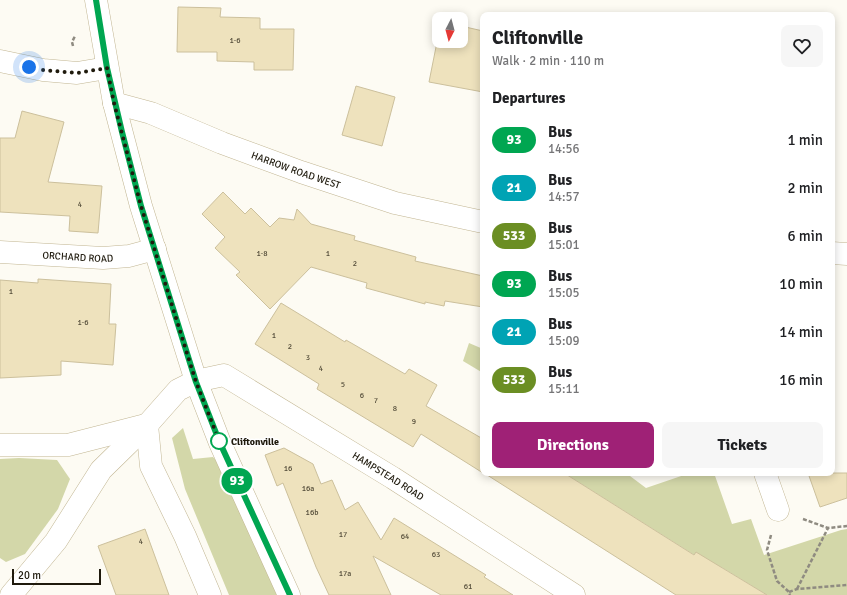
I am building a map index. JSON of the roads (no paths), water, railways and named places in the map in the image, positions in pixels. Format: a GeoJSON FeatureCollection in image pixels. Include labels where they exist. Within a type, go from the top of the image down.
{"type":"FeatureCollection","features":[{"type":"Feature","properties":{"kind":"street"},"geometry":{"type":"LineString","coordinates":[[96,0],[114,103],[141,206],[196,382],[220,443],[290,595]]}},
{"type":"Feature","properties":{"kind":"street"},"geometry":{"type":"LineString","coordinates":[[0,61],[43,70],[77,73],[107,68]]}},
{"type":"Feature","properties":{"kind":"street","name":"HARROW ROAD WEST"},"geometry":{"type":"LineString","coordinates":[[114,103],[151,112],[222,143],[295,170],[395,203],[480,221]]}},
{"type":"Feature","properties":{"kind":"street","name":"ORCHARD ROAD"},"geometry":{"type":"LineString","coordinates":[[0,252],[103,258],[129,256],[155,250]]}},
{"type":"Feature","properties":{"kind":"street"},"geometry":{"type":"LineString","coordinates":[[835,253],[847,254]]}},
{"type":"Feature","properties":{"kind":"street","name":"HAMPSTEAD ROAD"},"geometry":{"type":"LineString","coordinates":[[196,382],[224,375],[393,478],[574,595]]}},
{"type":"Feature","properties":{"kind":"street"},"geometry":{"type":"LineString","coordinates":[[11,595],[56,541],[101,470],[147,425],[178,390],[196,382]]}},
{"type":"Feature","properties":{"kind":"street"},"geometry":{"type":"LineString","coordinates":[[0,445],[68,445],[147,425]]}},
{"type":"Feature","properties":{"kind":"street"},"geometry":{"type":"LineString","coordinates":[[147,425],[152,466],[185,536],[210,595]]}},
{"type":"Feature","properties":{"kind":"street"},"geometry":{"type":"LineString","coordinates":[[766,476],[778,510]]}},
{"type":"Feature","properties":{"kind":"place","name":"Cliftonville"},"geometry":{"type":"Point","coordinates":[219,441]}}]}
